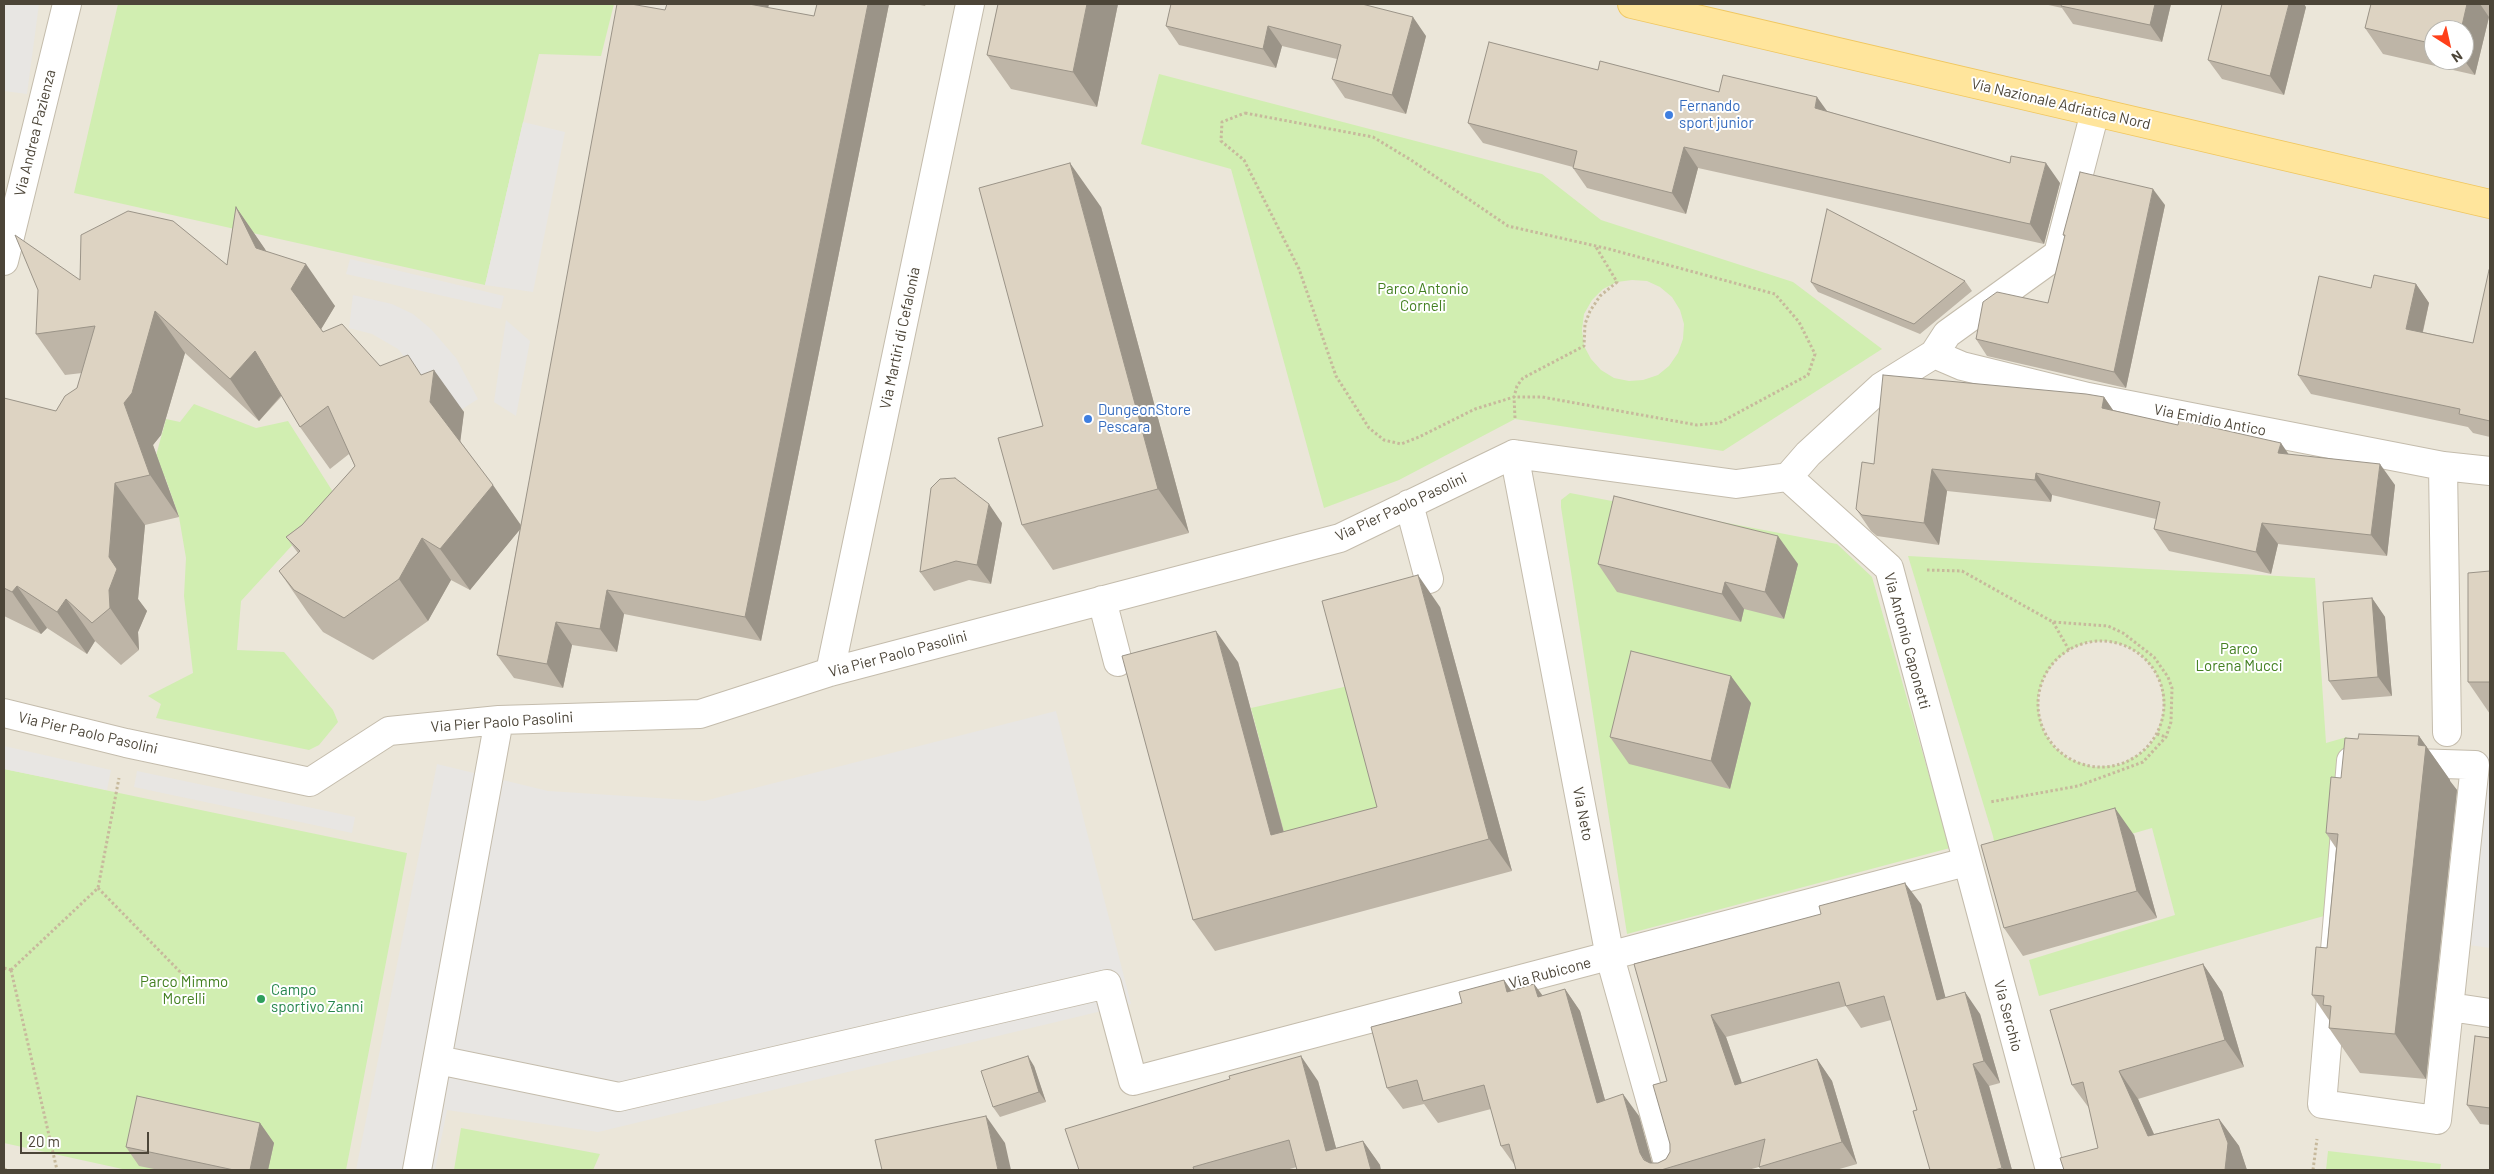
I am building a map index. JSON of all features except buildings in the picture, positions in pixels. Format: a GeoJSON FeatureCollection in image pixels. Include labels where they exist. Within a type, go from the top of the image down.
{"type":"FeatureCollection","features":[{"type":"Feature","properties":{"kind":"main road","name":"Via Nazionale Adriatica Nord"},"geometry":{"type":"LineString","coordinates":[[1632,4],[2490,204]]}},
{"type":"Feature","properties":{"kind":"street","name":"Via Andrea Pazienza"},"geometry":{"type":"LineString","coordinates":[[4,261],[67,4]]}},
{"type":"Feature","properties":{"kind":"street","name":"Via Martiri di Cefalonia"},"geometry":{"type":"LineString","coordinates":[[830,672],[970,4]]}},
{"type":"Feature","properties":{"kind":"street"},"geometry":{"type":"LineString","coordinates":[[1514,454],[1736,484],[1788,477],[1808,454],[1881,387],[1934,354],[1947,334],[2058,254],[2095,112]]}},
{"type":"Feature","properties":{"kind":"street","name":"Via Emidio Antico"},"geometry":{"type":"LineString","coordinates":[[1934,354],[1962,366],[2088,397],[2443,466],[2490,471]]}},
{"type":"Feature","properties":{"kind":"street","name":"Via Pier Paolo Pasolini"},"geometry":{"type":"LineString","coordinates":[[4,713],[126,743],[310,782],[389,731],[499,720],[700,714],[830,672],[1340,538],[1514,454]]}},
{"type":"Feature","properties":{"kind":"street","name":"Via Neto"},"geometry":{"type":"LineString","coordinates":[[1514,454],[1610,957],[1670,1170]]}},
{"type":"Feature","properties":{"kind":"street"},"geometry":{"type":"LineString","coordinates":[[2443,466],[2447,732]]}},
{"type":"Feature","properties":{"kind":"street","name":"Via Antonio Caponetti"},"geometry":{"type":"LineString","coordinates":[[1788,477],[1889,568],[1966,862]]}},
{"type":"Feature","properties":{"kind":"street"},"geometry":{"type":"LineString","coordinates":[[1410,504],[1429,580]]}},
{"type":"Feature","properties":{"kind":"street"},"geometry":{"type":"LineString","coordinates":[[1102,600],[1118,662]]}},
{"type":"Feature","properties":{"kind":"street"},"geometry":{"type":"LineString","coordinates":[[417,1170],[499,720]]}},
{"type":"Feature","properties":{"kind":"street"},"geometry":{"type":"LineString","coordinates":[[2351,761],[2475,765],[2450,1007],[2437,1120],[2322,1104],[2351,761]]}},
{"type":"Feature","properties":{"kind":"street","name":"Via Rubicone"},"geometry":{"type":"LineString","coordinates":[[438,1060],[618,1097],[1107,984],[1133,1081],[1966,862]]}},
{"type":"Feature","properties":{"kind":"street","name":"Via Serchio"},"geometry":{"type":"LineString","coordinates":[[1966,862],[2050,1170]]}},
{"type":"Feature","properties":{"kind":"street"},"geometry":{"type":"LineString","coordinates":[[2450,1007],[2490,1013]]}},
{"type":"Feature","properties":{"kind":"path"},"geometry":{"type":"LineString","coordinates":[[1245,113],[1373,137],[1411,160],[1508,226],[1595,246],[1775,294],[1799,322],[1815,354],[1808,375],[1719,423],[1697,425],[1542,397],[1514,397],[1475,410],[1401,444],[1384,440],[1369,428],[1336,376],[1299,269],[1244,160],[1221,141],[1222,122],[1245,113]]}},
{"type":"Feature","properties":{"kind":"path"},"geometry":{"type":"LineString","coordinates":[[1514,454],[1514,397],[1517,386],[1523,378],[1584,346],[1585,324],[1590,311],[1600,296],[1617,282],[1595,246]]}},
{"type":"Feature","properties":{"kind":"path"},"geometry":{"type":"LineString","coordinates":[[1889,568],[1962,571],[2053,622],[2108,626],[2123,633],[2154,657],[2168,677],[2172,688],[2172,714],[2166,737],[2143,762],[2078,786],[1952,810]]}},
{"type":"Feature","properties":{"kind":"path"},"geometry":{"type":"LineString","coordinates":[[2053,622],[2069,650]]}},
{"type":"Feature","properties":{"kind":"path"},"geometry":{"type":"LineString","coordinates":[[2106,641],[2124,645],[2140,654],[2153,668],[2163,691],[2164,710],[2157,734],[2150,745],[2130,760],[2106,767],[2080,764],[2069,759],[2054,747],[2044,732],[2039,714],[2038,695],[2044,677],[2055,661],[2069,650],[2087,642],[2106,641]]}},
{"type":"Feature","properties":{"kind":"path"},"geometry":{"type":"LineString","coordinates":[[2157,734],[2166,737]]}},
{"type":"Feature","properties":{"kind":"path"},"geometry":{"type":"LineString","coordinates":[[11,970],[98,888],[126,743]]}},
{"type":"Feature","properties":{"kind":"path"},"geometry":{"type":"LineString","coordinates":[[98,888],[190,982]]}},
{"type":"Feature","properties":{"kind":"path"},"geometry":{"type":"LineString","coordinates":[[4,968],[11,970]]}},
{"type":"Feature","properties":{"kind":"path"},"geometry":{"type":"LineString","coordinates":[[11,970],[57,1170]]}},
{"type":"Feature","properties":{"kind":"path"},"geometry":{"type":"LineString","coordinates":[[4,1169],[8,1170]]}},
{"type":"Feature","properties":{"kind":"shaded area"},"geometry":{"type":"Polygon","coordinates":[[[4,4],[2490,4],[2490,1170],[4,1170],[4,4]]]}},
{"type":"Feature","properties":{"kind":"shaded area"},"geometry":{"type":"Polygon","coordinates":[[[4,4],[39,4],[27,94],[4,91],[4,4]]]}},
{"type":"Feature","properties":{"kind":"shaded area"},"geometry":{"type":"Polygon","coordinates":[[[523,122],[565,132],[533,292],[485,285],[523,122]]]}},
{"type":"Feature","properties":{"kind":"shaded area"},"geometry":{"type":"Polygon","coordinates":[[[350,259],[504,296],[501,309],[346,274],[350,259]]]}},
{"type":"Feature","properties":{"kind":"shaded area"},"geometry":{"type":"Polygon","coordinates":[[[353,295],[392,304],[413,314],[431,329],[456,358],[478,399],[450,417],[398,349],[372,334],[349,328],[353,295]]]}},
{"type":"Feature","properties":{"kind":"shaded area"},"geometry":{"type":"Polygon","coordinates":[[[506,320],[530,341],[516,416],[494,402],[506,320]]]}},
{"type":"Feature","properties":{"kind":"shaded area"},"geometry":{"type":"Polygon","coordinates":[[[1056,711],[1131,1004],[598,1132],[447,1110],[435,1170],[356,1170],[437,764],[548,791],[704,801],[1056,711]]]}},
{"type":"Feature","properties":{"kind":"shaded area"},"geometry":{"type":"Polygon","coordinates":[[[4,746],[111,770],[107,790],[4,769],[4,746]]]}},
{"type":"Feature","properties":{"kind":"shaded area"},"geometry":{"type":"Polygon","coordinates":[[[2479,756],[2490,756],[2490,948],[2462,944],[2479,756]]]}},
{"type":"Feature","properties":{"kind":"shaded area"},"geometry":{"type":"Polygon","coordinates":[[[137,771],[355,817],[352,833],[134,787],[137,771]]]}},
{"type":"Feature","properties":{"kind":"green space"},"geometry":{"type":"Polygon","coordinates":[[[118,4],[614,4],[601,56],[539,54],[485,285],[74,193],[118,4]]]}},
{"type":"Feature","properties":{"kind":"green space","name":"Parco Antonio Corneli"},"geometry":{"type":"Polygon","coordinates":[[[1159,74],[1542,174],[1601,220],[1793,282],[1882,349],[1723,451],[1515,419],[1399,480],[1324,508],[1231,169],[1141,144],[1159,74]],[[1647,281],[1617,282],[1603,289],[1592,300],[1584,314],[1582,330],[1584,346],[1591,359],[1601,370],[1614,378],[1629,381],[1643,380],[1658,375],[1669,366],[1678,353],[1683,339],[1684,324],[1680,310],[1672,297],[1660,287],[1647,281]]]}},
{"type":"Feature","properties":{"kind":"green space"},"geometry":{"type":"Polygon","coordinates":[[[194,404],[256,428],[288,421],[333,492],[308,528],[241,601],[237,650],[284,652],[333,710],[338,722],[319,745],[309,750],[156,718],[161,704],[148,696],[193,673],[184,596],[186,558],[179,517],[165,477],[151,474],[166,419],[180,422],[194,404]]]}},
{"type":"Feature","properties":{"kind":"green space"},"geometry":{"type":"Polygon","coordinates":[[[1570,493],[1837,544],[1872,577],[1950,848],[1627,934],[1561,507],[1561,500],[1570,493]]]}},
{"type":"Feature","properties":{"kind":"green space","name":"Parco Lorena Mucci"},"geometry":{"type":"Polygon","coordinates":[[[1908,556],[2315,578],[2326,743],[2347,737],[2331,914],[2039,996],[2029,960],[2175,915],[2152,828],[2000,872],[1993,836],[1908,556]],[[2106,641],[2087,642],[2069,650],[2055,661],[2044,677],[2038,695],[2039,714],[2044,732],[2054,747],[2069,759],[2093,767],[2119,765],[2141,753],[2150,745],[2157,734],[2164,709],[2161,684],[2153,668],[2140,654],[2124,645],[2106,641]]]}},
{"type":"Feature","properties":{"kind":"green space"},"geometry":{"type":"Polygon","coordinates":[[[1357,684],[1399,838],[1293,867],[1251,708],[1357,684]]]}},
{"type":"Feature","properties":{"kind":"green space","name":"Parco Mimmo Morelli"},"geometry":{"type":"Polygon","coordinates":[[[4,769],[407,853],[346,1170],[127,1170],[4,1143],[4,769]]]}},
{"type":"Feature","properties":{"kind":"green space"},"geometry":{"type":"Polygon","coordinates":[[[461,1128],[600,1154],[593,1170],[454,1170],[461,1128]]]}},
{"type":"Feature","properties":{"kind":"green space"},"geometry":{"type":"Polygon","coordinates":[[[2328,1151],[2441,1164],[2440,1170],[2326,1170],[2328,1151]]]}},
{"type":"Feature","properties":{"kind":"place","name":"Fernando sport junior"},"geometry":{"type":"Point","coordinates":[1669,115]}},
{"type":"Feature","properties":{"kind":"place","name":"DungeonStore Pescara"},"geometry":{"type":"Point","coordinates":[1088,419]}},
{"type":"Feature","properties":{"kind":"place","name":"Campo sportivo Zanni"},"geometry":{"type":"Point","coordinates":[261,999]}}]}
